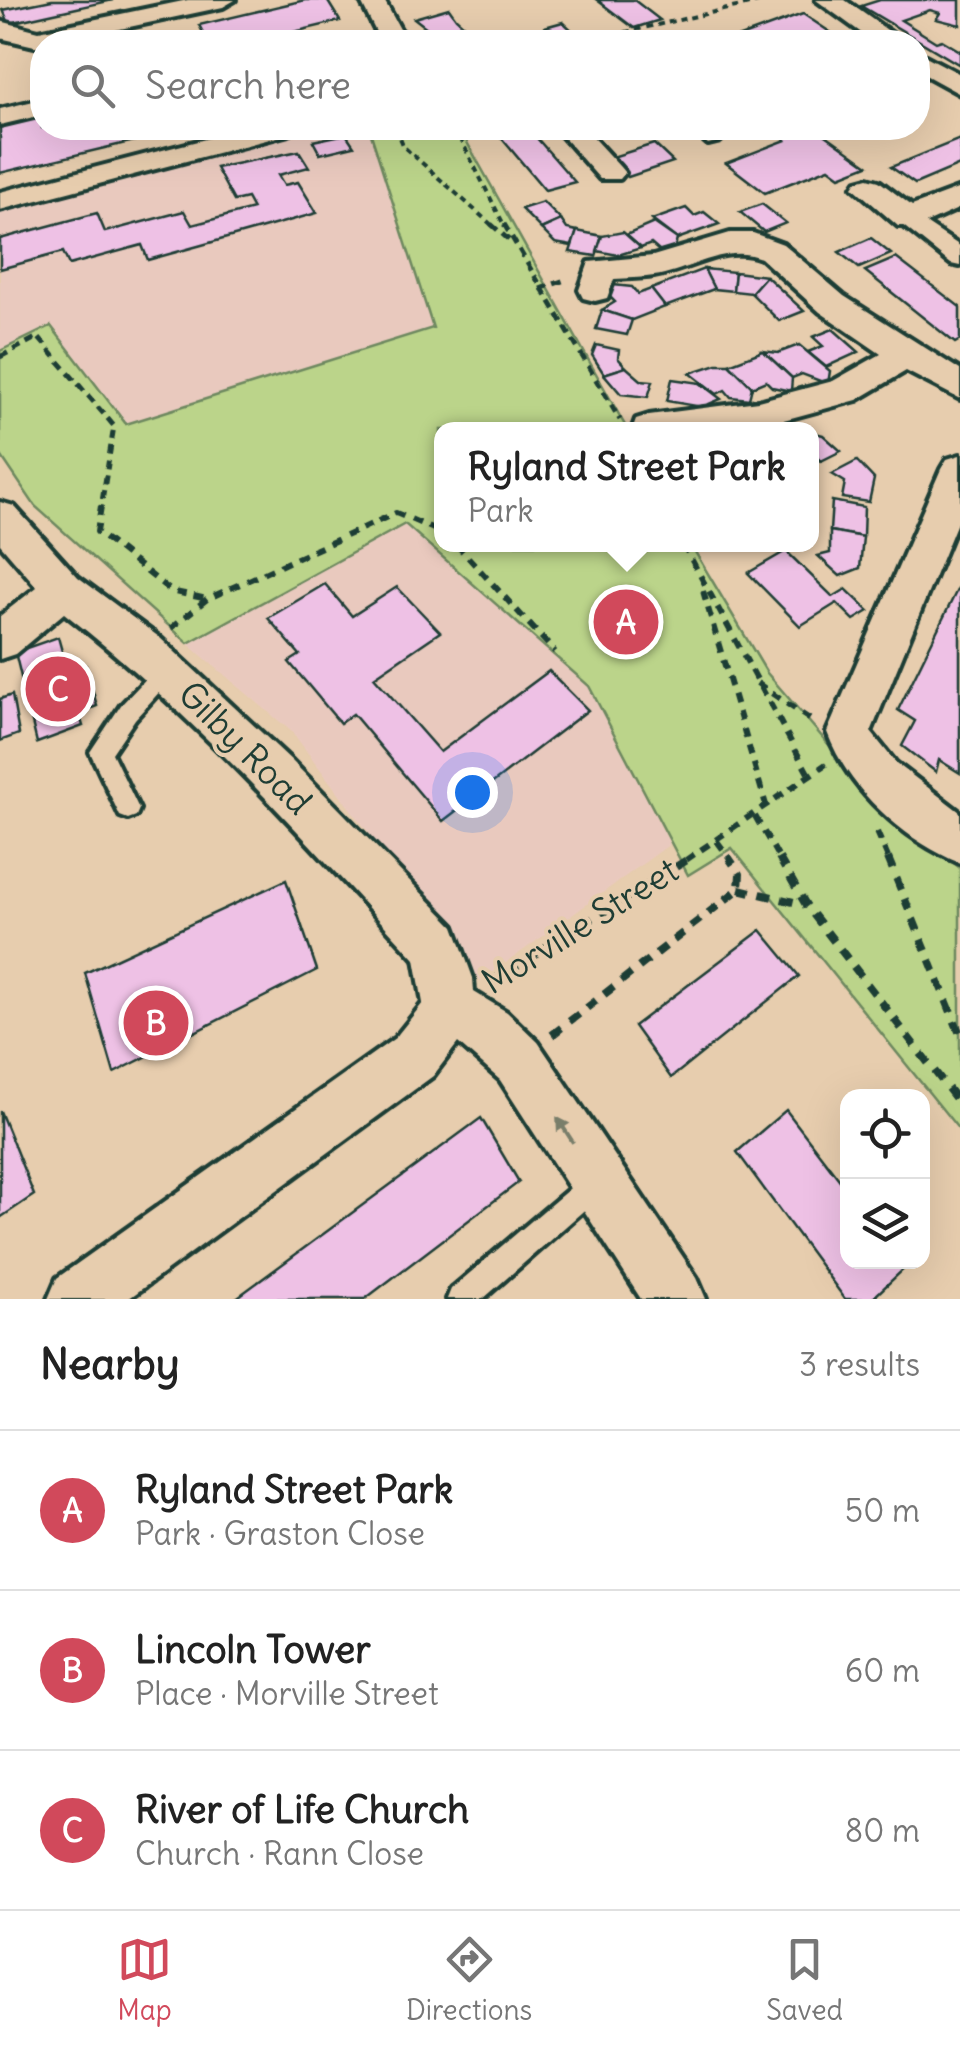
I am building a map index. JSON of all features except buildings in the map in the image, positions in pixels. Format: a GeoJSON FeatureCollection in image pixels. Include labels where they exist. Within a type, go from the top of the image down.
{"type":"FeatureCollection","features":[{"type":"Feature","properties":{"kind":"street"},"geometry":{"type":"LineString","coordinates":[[84,30],[223,0]]}},
{"type":"Feature","properties":{"kind":"street"},"geometry":{"type":"LineString","coordinates":[[372,0],[388,30]]}},
{"type":"Feature","properties":{"kind":"street"},"geometry":{"type":"LineString","coordinates":[[828,0],[873,30]]}},
{"type":"Feature","properties":{"kind":"street"},"geometry":{"type":"LineString","coordinates":[[159,15],[167,30]]}},
{"type":"Feature","properties":{"kind":"street"},"geometry":{"type":"LineString","coordinates":[[0,29],[30,38]]}},
{"type":"Feature","properties":{"kind":"street"},"geometry":{"type":"LineString","coordinates":[[930,67],[960,86]]}},
{"type":"Feature","properties":{"kind":"street"},"geometry":{"type":"LineString","coordinates":[[0,117],[30,110]]}},
{"type":"Feature","properties":{"kind":"street"},"geometry":{"type":"LineString","coordinates":[[0,201],[232,140]]}},
{"type":"Feature","properties":{"kind":"street"},"geometry":{"type":"LineString","coordinates":[[580,140],[610,173]]}},
{"type":"Feature","properties":{"kind":"street"},"geometry":{"type":"LineString","coordinates":[[868,188],[960,258]]}},
{"type":"Feature","properties":{"kind":"street"},"geometry":{"type":"LineString","coordinates":[[909,219],[960,197]]}},
{"type":"Feature","properties":{"kind":"street"},"geometry":{"type":"LineString","coordinates":[[589,274],[654,266],[730,243],[753,243],[772,252],[832,304],[906,355],[960,386]]}},
{"type":"Feature","properties":{"kind":"street"},"geometry":{"type":"LineString","coordinates":[[707,422],[758,414],[844,390],[906,355]]}},
{"type":"Feature","properties":{"kind":"street"},"geometry":{"type":"LineString","coordinates":[[960,469],[849,732],[853,748],[875,774],[960,840]]}},
{"type":"Feature","properties":{"kind":"street","name":"Gilby Road"},"geometry":{"type":"LineString","coordinates":[[0,517],[64,589],[155,660],[276,776],[436,944],[447,978],[449,1007]]}},
{"type":"Feature","properties":{"kind":"street"},"geometry":{"type":"LineString","coordinates":[[0,642],[64,589]]}},
{"type":"Feature","properties":{"kind":"street"},"geometry":{"type":"LineString","coordinates":[[449,1007],[488,1031],[519,1061],[676,1299]]}},
{"type":"Feature","properties":{"kind":"street","name":"Morville Street"},"geometry":{"type":"LineString","coordinates":[[78,1299],[414,1057],[435,1033],[449,1007]]}},
{"type":"Feature","properties":{"kind":"lane"},"geometry":{"type":"LineString","coordinates":[[128,810],[102,752],[155,660]]}},
{"type":"Feature","properties":{"kind":"lane"},"geometry":{"type":"LineString","coordinates":[[461,1299],[598,1181]]}},
{"type":"Feature","properties":{"kind":"path"},"geometry":{"type":"LineString","coordinates":[[638,30],[767,0]]}},
{"type":"Feature","properties":{"kind":"path"},"geometry":{"type":"LineString","coordinates":[[401,140],[404,147],[515,246]]}},
{"type":"Feature","properties":{"kind":"path"},"geometry":{"type":"LineString","coordinates":[[460,140],[515,246],[621,422]]}},
{"type":"Feature","properties":{"kind":"path"},"geometry":{"type":"LineString","coordinates":[[0,356],[38,337],[114,426],[97,532],[171,592],[207,599]]}},
{"type":"Feature","properties":{"kind":"path"},"geometry":{"type":"LineString","coordinates":[[155,660],[207,599],[396,513],[434,529]]}},
{"type":"Feature","properties":{"kind":"path"},"geometry":{"type":"LineString","coordinates":[[463,552],[555,652]]}},
{"type":"Feature","properties":{"kind":"path"},"geometry":{"type":"LineString","coordinates":[[687,552],[808,774]]}},
{"type":"Feature","properties":{"kind":"path"},"geometry":{"type":"LineString","coordinates":[[699,578],[766,806]]}},
{"type":"Feature","properties":{"kind":"path"},"geometry":{"type":"LineString","coordinates":[[757,683],[853,748]]}},
{"type":"Feature","properties":{"kind":"path","name":"Morville Street"},"geometry":{"type":"LineString","coordinates":[[449,1007],[717,841],[808,774],[853,748]]}},
{"type":"Feature","properties":{"kind":"path"},"geometry":{"type":"LineString","coordinates":[[754,816],[806,905],[960,1104]]}},
{"type":"Feature","properties":{"kind":"path"},"geometry":{"type":"LineString","coordinates":[[872,820],[960,1034]]}},
{"type":"Feature","properties":{"kind":"path"},"geometry":{"type":"LineString","coordinates":[[519,1061],[739,889],[740,874],[717,841]]}},
{"type":"Feature","properties":{"kind":"path"},"geometry":{"type":"LineString","coordinates":[[739,889],[806,905]]}},
{"type":"Feature","properties":{"kind":"shaded area"},"geometry":{"type":"Polygon","coordinates":[[[278,140],[373,140],[434,328],[126,425],[52,326],[0,351],[0,210],[278,140]]]}},
{"type":"Feature","properties":{"kind":"shaded area"},"geometry":{"type":"Polygon","coordinates":[[[405,524],[589,686],[670,844],[481,981],[292,732],[188,644],[405,524]]]}},
{"type":"Feature","properties":{"kind":"green space"},"geometry":{"type":"Polygon","coordinates":[[[373,140],[466,140],[623,422],[434,422],[434,550],[405,524],[188,643],[35,506],[0,454],[0,351],[51,326],[126,424],[433,328],[373,140]]]}},
{"type":"Feature","properties":{"kind":"green space"},"geometry":{"type":"Polygon","coordinates":[[[437,552],[695,552],[767,673],[880,804],[960,868],[960,1131],[732,848],[688,875],[589,686],[437,552]]]}},
{"type":"Feature","properties":{"kind":"place","name":"Ryland Street Park"},"geometry":{"type":"Point","coordinates":[626,622]}},
{"type":"Feature","properties":{"kind":"place","name":"River of Life Church"},"geometry":{"type":"Point","coordinates":[58,689]}},
{"type":"Feature","properties":{"kind":"place","name":"Lincoln Tower"},"geometry":{"type":"Point","coordinates":[156,1023]}}]}
